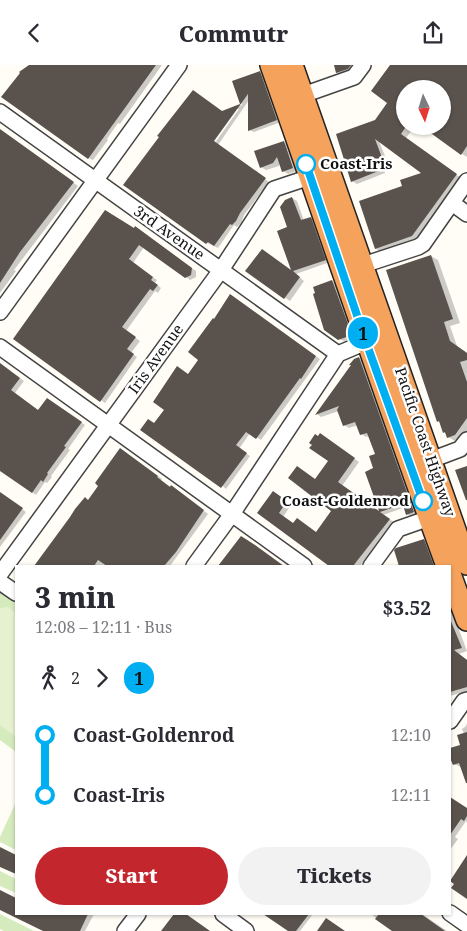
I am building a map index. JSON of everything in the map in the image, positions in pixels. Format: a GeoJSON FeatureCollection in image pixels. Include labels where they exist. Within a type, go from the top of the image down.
{"type":"FeatureCollection","features":[{"type":"Feature","properties":{"kind":"highway","name":"Pacific Coast Highway"},"geometry":{"type":"LineString","coordinates":[[271,65],[280,91],[363,265],[431,460],[447,565]]}},
{"type":"Feature","properties":{"kind":"highway","name":"Pacific Coast Highway"},"geometry":{"type":"LineString","coordinates":[[292,65],[303,95],[320,173],[366,342],[411,467],[467,564]]}},
{"type":"Feature","properties":{"kind":"highway"},"geometry":{"type":"LineString","coordinates":[[280,91],[303,95]]}},
{"type":"Feature","properties":{"kind":"highway"},"geometry":{"type":"LineString","coordinates":[[451,577],[467,620]]}},
{"type":"Feature","properties":{"kind":"street"},"geometry":{"type":"LineString","coordinates":[[0,312],[179,65]]}},
{"type":"Feature","properties":{"kind":"street"},"geometry":{"type":"LineString","coordinates":[[303,95],[354,77],[363,65]]}},
{"type":"Feature","properties":{"kind":"street","name":"3rd Avenue"},"geometry":{"type":"LineString","coordinates":[[0,112],[338,354]]}},
{"type":"Feature","properties":{"kind":"street","name":"Iris Avenue"},"geometry":{"type":"LineString","coordinates":[[0,574],[221,270],[274,189],[320,173]]}},
{"type":"Feature","properties":{"kind":"street"},"geometry":{"type":"LineString","coordinates":[[363,265],[423,244],[467,181]]}},
{"type":"Feature","properties":{"kind":"street"},"geometry":{"type":"LineString","coordinates":[[452,203],[467,214]]}},
{"type":"Feature","properties":{"kind":"street"},"geometry":{"type":"LineString","coordinates":[[195,565],[232,514],[338,354],[366,342]]}},
{"type":"Feature","properties":{"kind":"street"},"geometry":{"type":"LineString","coordinates":[[0,347],[303,565]]}},
{"type":"Feature","properties":{"kind":"street"},"geometry":{"type":"LineString","coordinates":[[411,467],[460,449],[467,440]]}},
{"type":"Feature","properties":{"kind":"street"},"geometry":{"type":"LineString","coordinates":[[372,565],[398,529],[439,515]]}},
{"type":"Feature","properties":{"kind":"street"},"geometry":{"type":"LineString","coordinates":[[0,582],[15,592]]}},
{"type":"Feature","properties":{"kind":"street"},"geometry":{"type":"LineString","coordinates":[[451,720],[464,701],[467,700]]}},
{"type":"Feature","properties":{"kind":"street"},"geometry":{"type":"LineString","coordinates":[[451,914],[467,925]]}},
{"type":"Feature","properties":{"kind":"street"},"geometry":{"type":"LineString","coordinates":[[125,931],[137,915]]}},
{"type":"Feature","properties":{"kind":"street"},"geometry":{"type":"LineString","coordinates":[[224,915],[246,931]]}},
{"type":"Feature","properties":{"kind":"green space"},"geometry":{"type":"Polygon","coordinates":[[[0,589],[15,599],[15,751],[0,740],[0,589]]]}},
{"type":"Feature","properties":{"kind":"green space"},"geometry":{"type":"Polygon","coordinates":[[[8,607],[15,612],[15,736],[0,725],[0,608],[8,607]]]}},
{"type":"Feature","properties":{"kind":"green space"},"geometry":{"type":"Polygon","coordinates":[[[15,804],[15,850],[0,842],[0,837],[15,804]]]}},
{"type":"Feature","properties":{"kind":"green space"},"geometry":{"type":"Polygon","coordinates":[[[0,871],[15,878],[15,893],[0,886],[0,871]]]}},
{"type":"Feature","properties":{"kind":"green space"},"geometry":{"type":"Polygon","coordinates":[[[0,914],[34,931],[4,931],[0,929],[0,914]]]}},
{"type":"Feature","properties":{"kind":"building"},"geometry":{"type":"Polygon","coordinates":[[[29,65],[156,65],[88,159],[1,97],[19,72],[29,65]]]}},
{"type":"Feature","properties":{"kind":"building"},"geometry":{"type":"Polygon","coordinates":[[[334,65],[351,65],[348,69],[336,73],[334,65]]]}},
{"type":"Feature","properties":{"kind":"building"},"geometry":{"type":"Polygon","coordinates":[[[390,65],[467,65],[467,146],[461,155],[433,135],[451,135],[451,80],[396,80],[396,135],[402,135],[457,174],[412,236],[375,249],[359,201],[402,186],[400,180],[421,173],[375,139],[384,163],[379,165],[381,170],[351,182],[336,134],[375,120],[387,103],[371,91],[390,65]]]}},
{"type":"Feature","properties":{"kind":"building"},"geometry":{"type":"Polygon","coordinates":[[[260,71],[277,120],[248,131],[248,94],[214,141],[266,178],[236,221],[232,225],[230,224],[214,246],[208,242],[206,244],[123,185],[159,137],[157,136],[193,90],[222,111],[240,104],[232,81],[260,71]]]}},
{"type":"Feature","properties":{"kind":"building"},"geometry":{"type":"Polygon","coordinates":[[[0,129],[74,182],[20,252],[0,283],[0,129]]]}},
{"type":"Feature","properties":{"kind":"building"},"geometry":{"type":"Polygon","coordinates":[[[284,141],[293,168],[282,172],[277,157],[273,163],[260,168],[254,151],[284,141]]]}},
{"type":"Feature","properties":{"kind":"building"},"geometry":{"type":"Polygon","coordinates":[[[292,197],[301,220],[311,217],[326,260],[293,271],[300,277],[284,299],[245,271],[262,249],[291,270],[277,231],[287,227],[280,207],[285,200],[292,197]]]}},
{"type":"Feature","properties":{"kind":"building"},"geometry":{"type":"Polygon","coordinates":[[[105,210],[134,228],[135,226],[192,268],[191,275],[185,278],[139,245],[129,259],[153,277],[151,280],[158,285],[153,291],[150,289],[122,327],[136,337],[127,349],[134,354],[100,402],[13,339],[105,210]]]}},
{"type":"Feature","properties":{"kind":"building"},"geometry":{"type":"Polygon","coordinates":[[[431,255],[453,319],[444,322],[450,341],[467,353],[467,360],[460,362],[467,382],[467,418],[455,435],[447,438],[439,421],[437,422],[386,270],[431,255]]]}},
{"type":"Feature","properties":{"kind":"building"},"geometry":{"type":"Polygon","coordinates":[[[332,280],[352,335],[338,340],[324,330],[313,294],[315,293],[313,287],[332,280]]]}},
{"type":"Feature","properties":{"kind":"building"},"geometry":{"type":"Polygon","coordinates":[[[230,294],[316,356],[256,439],[246,432],[236,445],[247,453],[221,488],[140,430],[148,419],[154,423],[164,410],[153,402],[177,366],[188,374],[198,360],[188,352],[214,319],[230,294]]]}},
{"type":"Feature","properties":{"kind":"building"},"geometry":{"type":"Polygon","coordinates":[[[359,357],[414,512],[406,515],[402,502],[400,505],[380,512],[390,519],[354,565],[328,565],[257,513],[273,491],[287,501],[279,513],[293,523],[297,518],[316,532],[331,511],[288,478],[297,466],[315,479],[328,461],[309,448],[312,445],[309,443],[315,434],[318,436],[320,433],[355,458],[338,482],[379,511],[365,472],[373,468],[369,456],[375,454],[367,433],[360,435],[355,422],[343,426],[337,410],[339,406],[315,415],[354,359],[359,357]]]}},
{"type":"Feature","properties":{"kind":"building"},"geometry":{"type":"Polygon","coordinates":[[[0,363],[20,378],[11,390],[38,410],[47,398],[82,422],[64,446],[66,447],[47,473],[43,482],[41,480],[32,493],[0,471],[0,363]]]}},
{"type":"Feature","properties":{"kind":"building"},"geometry":{"type":"Polygon","coordinates":[[[120,448],[170,487],[171,485],[204,510],[176,552],[165,565],[106,565],[98,560],[95,565],[35,565],[75,509],[85,497],[88,500],[98,486],[95,483],[120,448]]]}},
{"type":"Feature","properties":{"kind":"building"},"geometry":{"type":"Polygon","coordinates":[[[467,466],[467,500],[466,500],[455,470],[467,466]]]}},
{"type":"Feature","properties":{"kind":"building"},"geometry":{"type":"Polygon","coordinates":[[[0,492],[23,508],[0,540],[0,492]]]}},
{"type":"Feature","properties":{"kind":"building"},"geometry":{"type":"Polygon","coordinates":[[[241,536],[283,565],[219,565],[241,536]]]}},
{"type":"Feature","properties":{"kind":"building"},"geometry":{"type":"Polygon","coordinates":[[[424,539],[434,565],[399,565],[394,550],[424,539]]]}},
{"type":"Feature","properties":{"kind":"building"},"geometry":{"type":"Polygon","coordinates":[[[451,621],[462,648],[454,650],[467,660],[467,687],[451,692],[451,621]]]}},
{"type":"Feature","properties":{"kind":"building"},"geometry":{"type":"Polygon","coordinates":[[[467,732],[467,783],[459,763],[453,765],[451,760],[451,748],[460,745],[457,735],[467,732]]]}},
{"type":"Feature","properties":{"kind":"building"},"geometry":{"type":"Polygon","coordinates":[[[451,798],[467,808],[467,816],[464,821],[461,819],[451,834],[451,798]]]}},
{"type":"Feature","properties":{"kind":"building"},"geometry":{"type":"Polygon","coordinates":[[[0,847],[15,854],[15,874],[0,867],[0,847]]]}},
{"type":"Feature","properties":{"kind":"building"},"geometry":{"type":"Polygon","coordinates":[[[467,855],[467,899],[451,888],[454,884],[451,879],[467,855]]]}},
{"type":"Feature","properties":{"kind":"building"},"geometry":{"type":"Polygon","coordinates":[[[0,890],[15,898],[15,915],[88,915],[80,931],[43,931],[0,910],[0,890]]]}},
{"type":"Feature","properties":{"kind":"building"},"geometry":{"type":"Polygon","coordinates":[[[173,915],[187,915],[210,931],[161,931],[173,915]]]}},
{"type":"Feature","properties":{"kind":"building"},"geometry":{"type":"Polygon","coordinates":[[[264,915],[308,915],[296,931],[288,931],[264,915]]]}},
{"type":"Feature","properties":{"kind":"building"},"geometry":{"type":"Polygon","coordinates":[[[378,915],[422,915],[445,931],[392,931],[375,919],[378,915]]]}},
{"type":"Feature","properties":{"kind":"building"},"geometry":{"type":"Polygon","coordinates":[[[326,918],[345,931],[317,931],[326,918]]]}},
{"type":"Feature","properties":{"kind":"bus line","name":"1"},"geometry":{"type":"LineString","coordinates":[[306,164],[366,342],[423,501]]}},
{"type":"Feature","properties":{"kind":"place","name":"Coast-Iris"},"geometry":{"type":"Point","coordinates":[306,164]}},
{"type":"Feature","properties":{"kind":"place","name":"Coast-Goldenrod"},"geometry":{"type":"Point","coordinates":[423,501]}}]}
